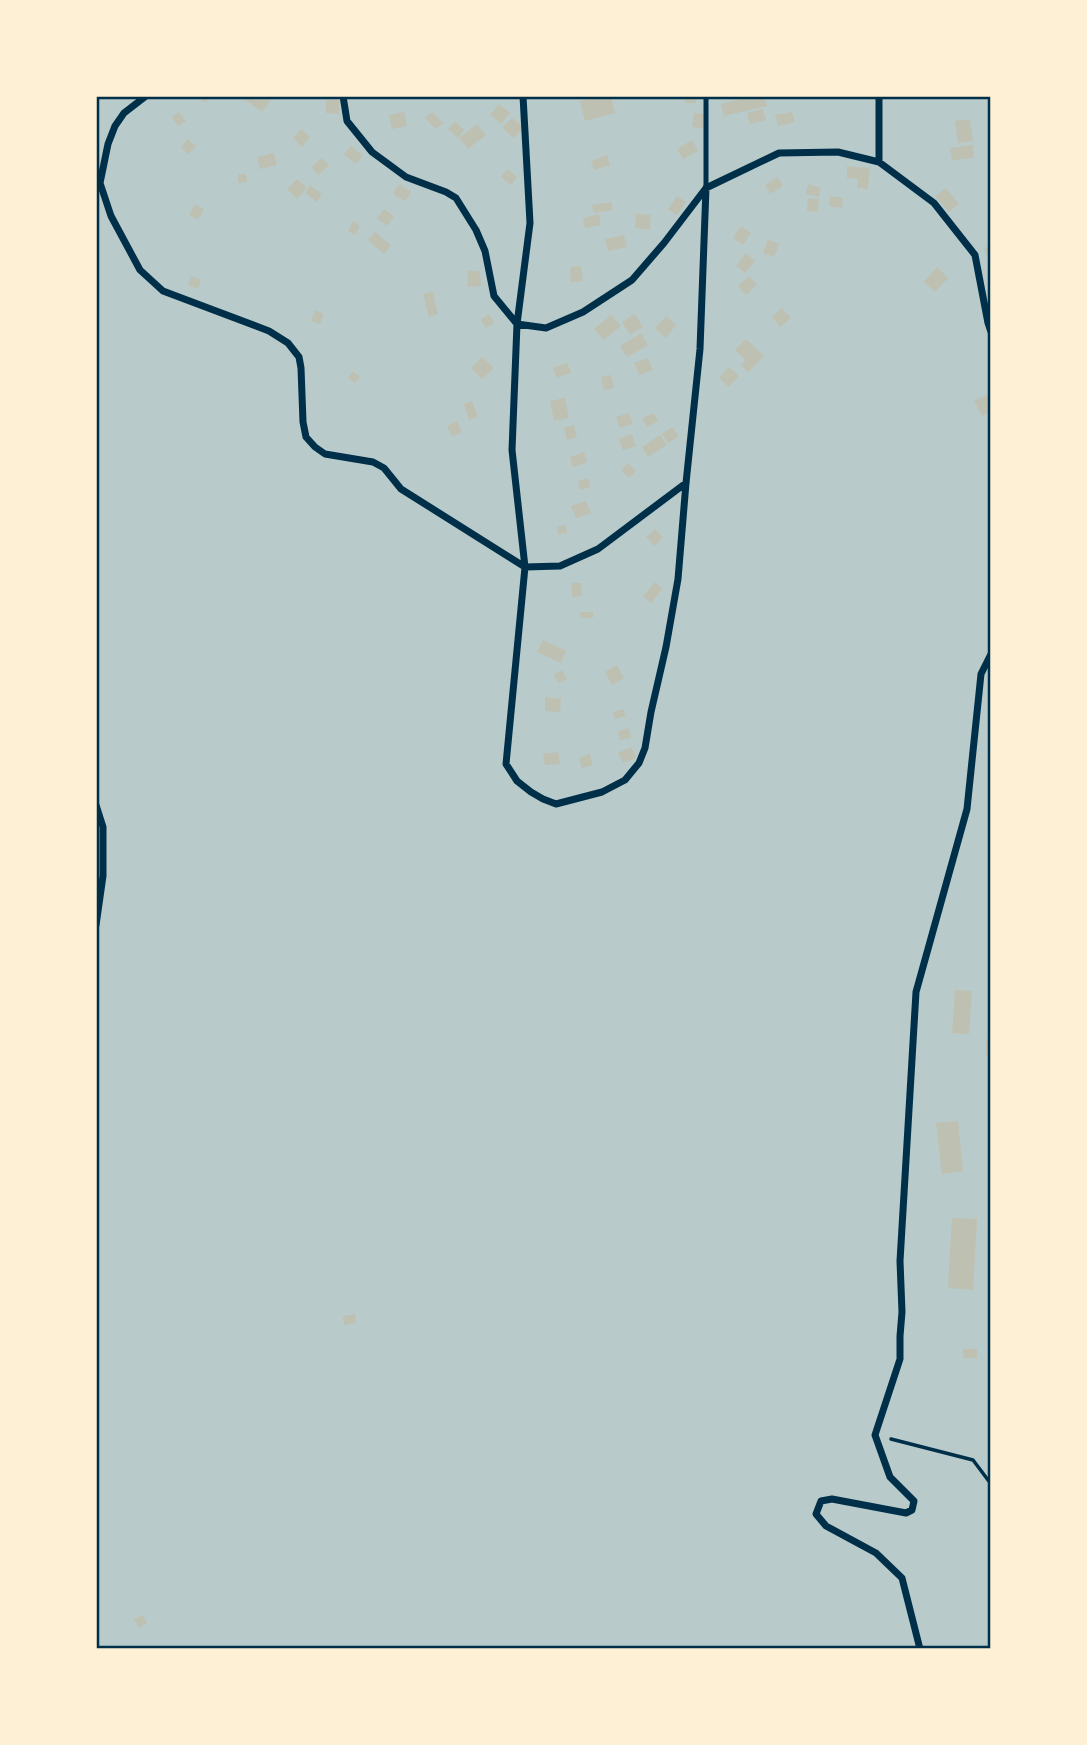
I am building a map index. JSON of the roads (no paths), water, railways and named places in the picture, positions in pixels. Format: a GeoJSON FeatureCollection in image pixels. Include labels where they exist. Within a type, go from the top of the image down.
{"type":"FeatureCollection","features":[{"type":"Feature","properties":{"kind":"street"},"geometry":{"type":"LineString","coordinates":[[146,96],[124,113],[108,144],[100,183],[111,216],[140,270],[163,291],[269,331],[288,343],[299,357],[303,422],[306,437],[315,447],[325,454],[373,462],[384,468],[401,489],[526,566],[560,566],[598,549],[686,483]]}},
{"type":"Feature","properties":{"kind":"street"},"geometry":{"type":"LineString","coordinates":[[343,96],[347,121],[372,152],[407,177],[456,198],[476,230],[485,251],[494,296],[517,324],[546,328],[583,312],[632,280],[706,188],[779,153],[838,152],[879,162],[934,203],[975,255],[991,332]]}},
{"type":"Feature","properties":{"kind":"street"},"geometry":{"type":"LineString","coordinates":[[523,96],[530,223],[517,324],[512,450],[526,566],[506,764],[517,781],[531,792],[556,804],[602,792],[625,780],[639,763],[645,748],[678,579],[700,349],[706,188]]}},
{"type":"Feature","properties":{"kind":"street"},"geometry":{"type":"LineString","coordinates":[[879,96],[879,162]]}},
{"type":"Feature","properties":{"kind":"street"},"geometry":{"type":"LineString","coordinates":[[920,1649],[902,1578],[876,1553],[826,1526],[816,1514],[821,1501],[832,1499],[906,1513],[912,1510],[914,1501],[890,1477],[875,1435],[900,1359],[900,1261],[916,992],[967,808],[981,674],[991,654]]}},
{"type":"Feature","properties":{"kind":"street"},"geometry":{"type":"LineString","coordinates":[[96,805],[103,827],[103,876],[96,925]]}},
{"type":"Feature","properties":{"kind":"lane"},"geometry":{"type":"LineString","coordinates":[[706,96],[706,188]]}}]}
